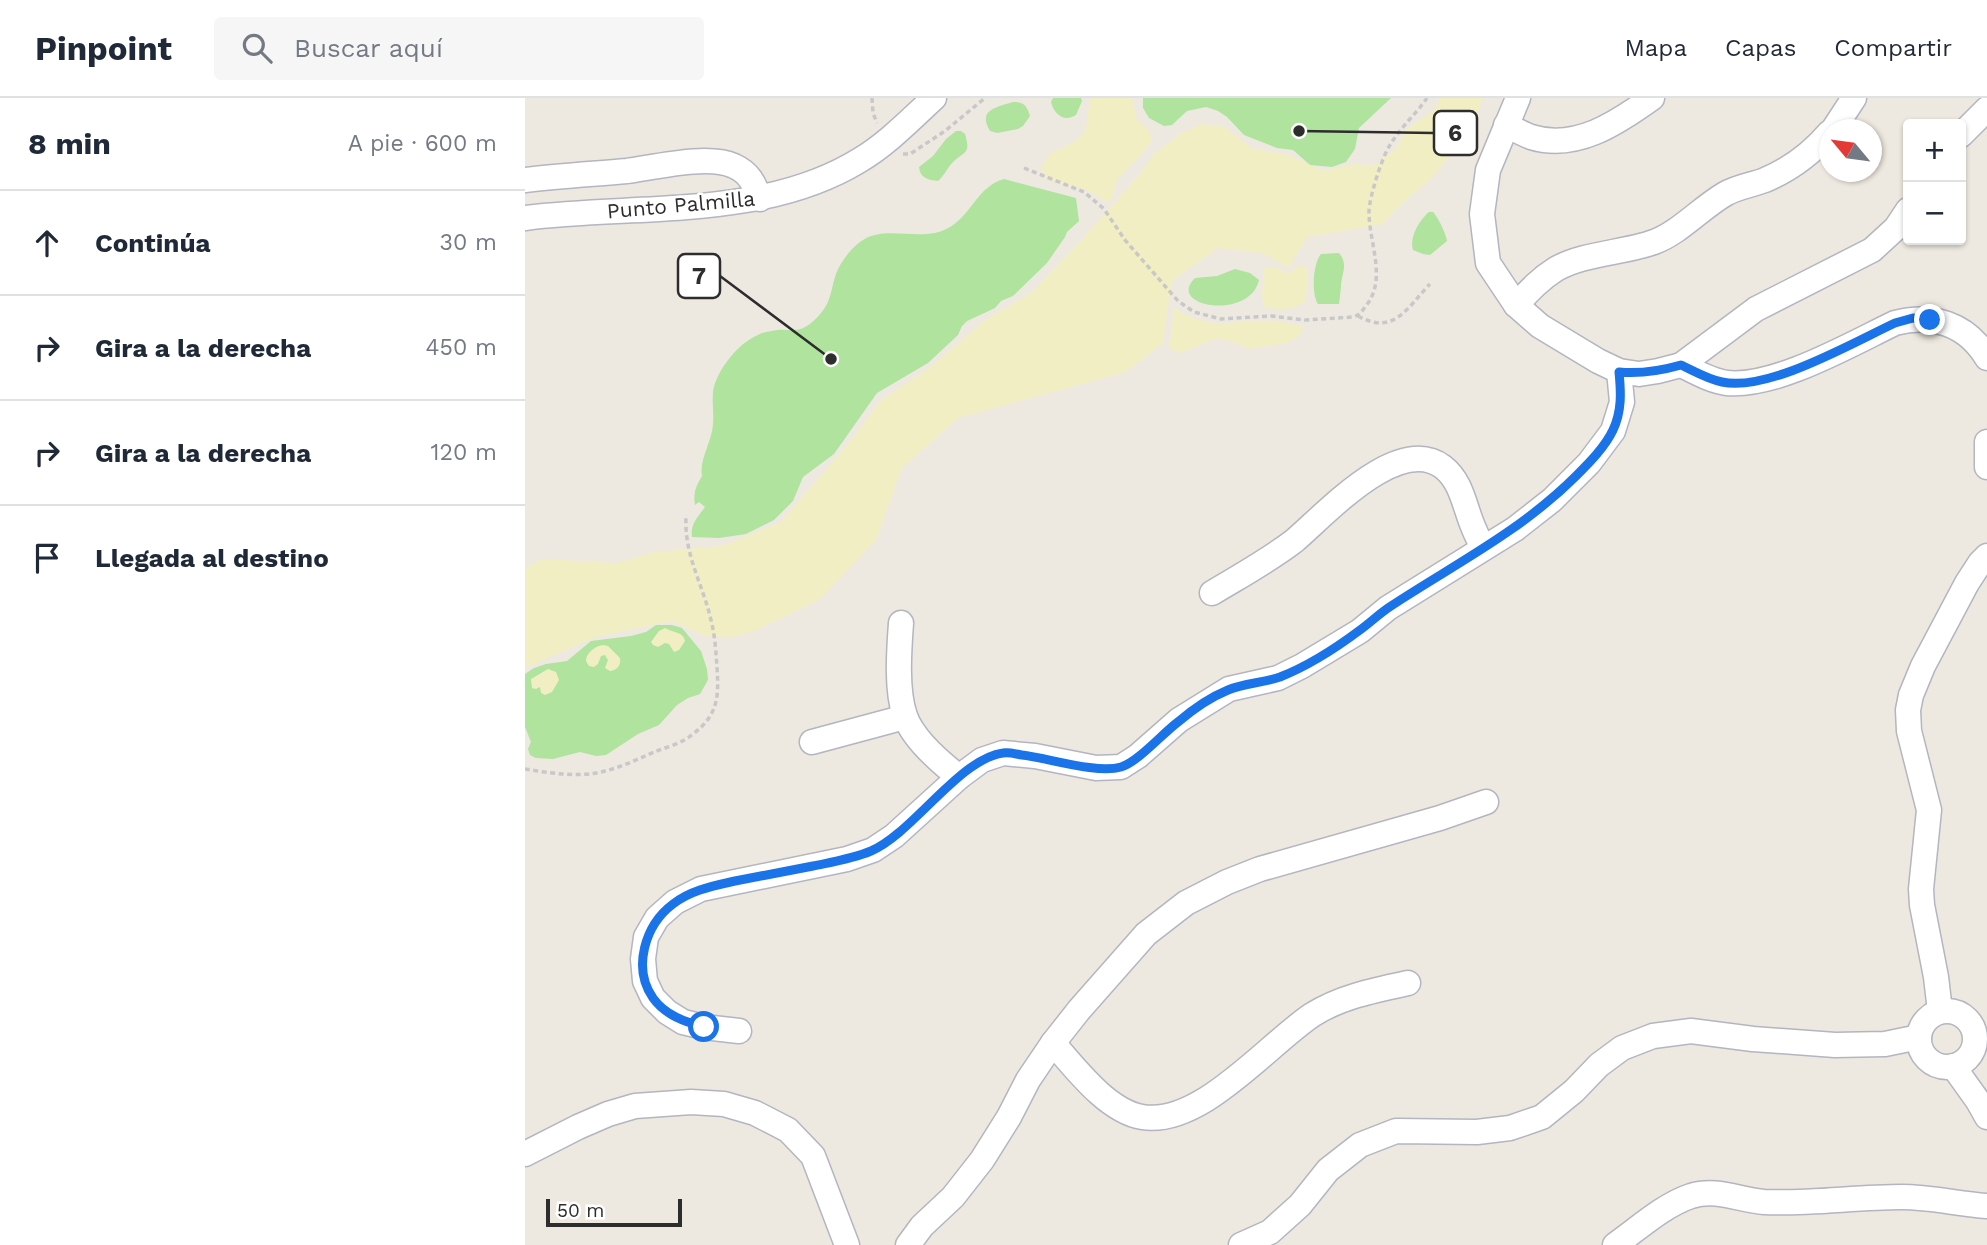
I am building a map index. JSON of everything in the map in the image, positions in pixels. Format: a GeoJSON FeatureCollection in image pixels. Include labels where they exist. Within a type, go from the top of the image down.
{"type":"FeatureCollection","features":[{"type":"Feature","properties":{"kind":"street","name":"Punto Palmilla"},"geometry":{"type":"LineString","coordinates":[[525,218],[760,199],[818,182],[860,160],[885,142],[934,98]]}},
{"type":"Feature","properties":{"kind":"street"},"geometry":{"type":"LineString","coordinates":[[1518,98],[1488,170],[1482,214],[1488,262],[1516,305],[1540,326],[1619,372],[1639,374],[1681,365],[1756,309],[1872,250],[1896,228],[1903,218]]}},
{"type":"Feature","properties":{"kind":"street"},"geometry":{"type":"LineString","coordinates":[[1506,125],[1533,137],[1564,141],[1592,134],[1618,121],[1652,98]]}},
{"type":"Feature","properties":{"kind":"street"},"geometry":{"type":"LineString","coordinates":[[1839,119],[1854,98]]}},
{"type":"Feature","properties":{"kind":"street"},"geometry":{"type":"LineString","coordinates":[[1966,130],[1987,109]]}},
{"type":"Feature","properties":{"kind":"street"},"geometry":{"type":"LineString","coordinates":[[1516,305],[1535,284],[1559,268],[1594,256],[1655,242],[1728,192],[1765,180],[1793,166],[1819,145]]}},
{"type":"Feature","properties":{"kind":"street"},"geometry":{"type":"LineString","coordinates":[[525,180],[705,161],[721,162],[742,170],[753,180],[760,199]]}},
{"type":"Feature","properties":{"kind":"street"},"geometry":{"type":"LineString","coordinates":[[1681,365],[1710,379],[1741,384],[1792,372],[1895,323],[1913,318],[1930,320],[1965,332],[1980,346],[1987,358]]}},
{"type":"Feature","properties":{"kind":"street"},"geometry":{"type":"LineString","coordinates":[[739,1031],[683,1022],[667,1012],[653,998],[645,981],[643,958],[646,937],[657,918],[675,902],[701,889],[847,859],[873,850],[894,836],[959,777],[982,760],[1003,752],[1096,768],[1121,767],[1138,756],[1179,720],[1229,689],[1278,678],[1302,666],[1360,631],[1388,608],[1515,529],[1552,500],[1589,463],[1613,431],[1622,402],[1619,372]]}},
{"type":"Feature","properties":{"kind":"street"},"geometry":{"type":"LineString","coordinates":[[1987,442],[1987,467]]}},
{"type":"Feature","properties":{"kind":"street"},"geometry":{"type":"LineString","coordinates":[[1212,593],[1249,572],[1294,540],[1363,482],[1383,469],[1414,460],[1429,461],[1441,466],[1454,478],[1483,548]]}},
{"type":"Feature","properties":{"kind":"street"},"geometry":{"type":"LineString","coordinates":[[1940,1011],[1921,905],[1929,810],[1909,731],[1908,710],[1923,666],[1967,583],[1987,556]]}},
{"type":"Feature","properties":{"kind":"street"},"geometry":{"type":"LineString","coordinates":[[901,623],[898,660],[905,717],[921,742],[959,777]]}},
{"type":"Feature","properties":{"kind":"street"},"geometry":{"type":"LineString","coordinates":[[812,742],[905,717]]}},
{"type":"Feature","properties":{"kind":"street"},"geometry":{"type":"LineString","coordinates":[[908,1245],[922,1226],[953,1197],[982,1160],[1028,1080],[1079,1010],[1146,934],[1186,903],[1260,869],[1486,802]]}},
{"type":"Feature","properties":{"kind":"street"},"geometry":{"type":"LineString","coordinates":[[1053,1043],[1100,1094],[1123,1110],[1141,1117],[1163,1117],[1189,1109],[1215,1093],[1313,1015],[1339,1002],[1408,983]]}},
{"type":"Feature","properties":{"kind":"street"},"geometry":{"type":"LineString","coordinates":[[1940,1011],[1965,1017],[1981,1040],[1968,1057],[1953,1066],[1936,1065],[1923,1054],[1919,1037],[1925,1021],[1940,1011]]}},
{"type":"Feature","properties":{"kind":"street"},"geometry":{"type":"LineString","coordinates":[[1241,1245],[1270,1232],[1300,1205],[1328,1170],[1360,1145],[1396,1131],[1477,1132],[1510,1128],[1542,1117],[1574,1091],[1599,1065],[1622,1048],[1653,1036],[1691,1031],[1835,1045],[1885,1044],[1919,1037]]}},
{"type":"Feature","properties":{"kind":"street"},"geometry":{"type":"LineString","coordinates":[[1953,1066],[1987,1117]]}},
{"type":"Feature","properties":{"kind":"street"},"geometry":{"type":"LineString","coordinates":[[525,1154],[588,1123],[635,1106],[691,1102],[724,1104],[755,1113],[788,1130],[813,1156],[847,1245]]}},
{"type":"Feature","properties":{"kind":"street"},"geometry":{"type":"LineString","coordinates":[[1615,1245],[1663,1211],[1690,1196],[1708,1192],[1761,1202],[1804,1203],[1852,1198],[1906,1197],[1987,1206]]}},
{"type":"Feature","properties":{"kind":"path"},"geometry":{"type":"LineString","coordinates":[[1358,316],[1369,303],[1375,288],[1377,271],[1369,209],[1379,171],[1389,146],[1427,98]]}},
{"type":"Feature","properties":{"kind":"path"},"geometry":{"type":"LineString","coordinates":[[1024,168],[1084,192],[1104,209],[1125,240],[1178,301],[1194,312],[1221,319],[1271,316],[1305,320],[1358,316],[1377,324],[1387,323],[1398,317],[1430,284]]}},
{"type":"Feature","properties":{"kind":"path"},"geometry":{"type":"LineString","coordinates":[[525,769],[577,774],[602,772],[689,737],[709,718],[719,693],[716,643],[690,556],[686,533],[687,517]]}},
{"type":"Feature","properties":{"kind":"green space"},"geometry":{"type":"Polygon","coordinates":[[[1053,98],[1081,98],[1082,101],[1076,115],[1064,118],[1054,110],[1051,102],[1053,98]]]}},
{"type":"Feature","properties":{"kind":"green space"},"geometry":{"type":"Polygon","coordinates":[[[1143,98],[1391,98],[1359,128],[1355,149],[1346,162],[1332,167],[1310,165],[1293,150],[1277,148],[1244,135],[1227,117],[1206,107],[1187,111],[1172,125],[1164,126],[1149,118],[1143,108],[1143,98]]]}},
{"type":"Feature","properties":{"kind":"green space"},"geometry":{"type":"Polygon","coordinates":[[[1013,102],[1022,104],[1029,113],[1030,116],[1023,126],[997,133],[990,131],[987,114],[1013,102]]]}},
{"type":"Feature","properties":{"kind":"green space"},"geometry":{"type":"Polygon","coordinates":[[[956,131],[965,134],[966,151],[938,181],[925,178],[919,167],[956,131]]]}},
{"type":"Feature","properties":{"kind":"green space"},"geometry":{"type":"Polygon","coordinates":[[[1004,179],[1076,198],[1079,221],[1067,232],[1047,263],[1013,296],[967,321],[958,335],[928,363],[877,393],[834,454],[803,477],[793,501],[774,520],[746,534],[719,538],[692,537],[693,524],[705,507],[699,502],[695,505],[694,497],[702,476],[702,463],[712,431],[713,392],[718,375],[729,359],[743,344],[760,334],[798,330],[815,320],[830,297],[841,263],[860,242],[881,234],[931,234],[950,227],[981,194],[1004,179]]]}},
{"type":"Feature","properties":{"kind":"green space"},"geometry":{"type":"Polygon","coordinates":[[[1429,212],[1433,212],[1437,218],[1447,241],[1430,255],[1413,250],[1412,245],[1416,230],[1429,212]]]}},
{"type":"Feature","properties":{"kind":"green space"},"geometry":{"type":"Polygon","coordinates":[[[1339,253],[1344,266],[1339,304],[1318,304],[1314,286],[1318,258],[1321,254],[1339,253]]]}},
{"type":"Feature","properties":{"kind":"green space"},"geometry":{"type":"Polygon","coordinates":[[[1235,269],[1250,273],[1259,280],[1252,293],[1241,301],[1212,305],[1191,296],[1189,288],[1195,278],[1217,276],[1235,269]]]}},
{"type":"Feature","properties":{"kind":"green space"},"geometry":{"type":"Polygon","coordinates":[[[656,625],[682,628],[701,651],[708,680],[700,694],[677,705],[659,725],[638,734],[606,755],[596,756],[580,752],[553,759],[530,755],[528,749],[531,742],[525,727],[525,674],[546,664],[567,661],[591,641],[631,636],[646,632],[656,625]]]}},
{"type":"Feature","properties":{"kind":"sand"},"geometry":{"type":"Polygon","coordinates":[[[1091,98],[1132,98],[1137,120],[1148,129],[1152,140],[1117,180],[1112,199],[1107,202],[1087,190],[1046,179],[1041,167],[1051,154],[1080,137],[1086,127],[1091,98]]]}},
{"type":"Feature","properties":{"kind":"sand"},"geometry":{"type":"Polygon","coordinates":[[[1440,98],[1483,98],[1472,128],[1431,179],[1401,204],[1383,224],[1307,237],[1289,268],[1262,253],[1218,248],[1173,280],[1163,343],[1126,372],[958,418],[902,468],[876,540],[819,600],[754,631],[731,637],[705,636],[672,621],[596,637],[525,668],[525,569],[541,559],[617,563],[655,552],[722,546],[781,522],[853,438],[880,401],[929,368],[984,321],[1032,292],[1140,174],[1153,155],[1180,134],[1202,124],[1225,127],[1251,148],[1289,155],[1323,171],[1355,164],[1374,166],[1396,149],[1407,129],[1434,110],[1440,98]]]}},
{"type":"Feature","properties":{"kind":"sand"},"geometry":{"type":"Polygon","coordinates":[[[1298,265],[1308,269],[1306,301],[1286,309],[1264,307],[1264,267],[1275,267],[1289,274],[1298,265]]]}},
{"type":"Feature","properties":{"kind":"sand"},"geometry":{"type":"Polygon","coordinates":[[[1174,308],[1187,316],[1211,323],[1275,321],[1304,327],[1298,337],[1286,343],[1249,349],[1217,338],[1181,353],[1169,348],[1174,308]]]}},
{"type":"Feature","properties":{"kind":"sand"},"geometry":{"type":"Polygon","coordinates":[[[665,628],[684,638],[679,650],[674,652],[669,644],[658,647],[651,642],[659,631],[665,628]]]}},
{"type":"Feature","properties":{"kind":"sand"},"geometry":{"type":"Polygon","coordinates":[[[603,645],[608,646],[620,658],[615,670],[605,668],[608,660],[605,655],[601,656],[594,667],[589,666],[586,661],[591,650],[603,645]]]}},
{"type":"Feature","properties":{"kind":"sand"},"geometry":{"type":"Polygon","coordinates":[[[548,669],[556,672],[559,680],[552,692],[545,695],[541,693],[540,687],[532,688],[531,679],[548,669]]]}},
{"type":"Feature","properties":{"kind":"place","name":"6"},"geometry":{"type":"Point","coordinates":[1299,131]}},
{"type":"Feature","properties":{"kind":"place","name":"7"},"geometry":{"type":"Point","coordinates":[831,359]}},
{"type":"Feature","properties":{"kind":"route"},"geometry":{"type":"LineString","coordinates":[[704,1027],[683,1022],[667,1012],[653,998],[645,981],[643,958],[646,937],[657,918],[675,902],[701,889],[847,859],[873,850],[894,836],[959,777],[982,760],[1003,752],[1096,768],[1121,767],[1138,756],[1179,720],[1229,689],[1278,678],[1302,666],[1360,631],[1388,608],[1515,529],[1552,500],[1589,463],[1613,431],[1622,402],[1619,372],[1639,374],[1681,365],[1710,379],[1741,384],[1792,372],[1895,323],[1913,318],[1930,320]]}}]}
